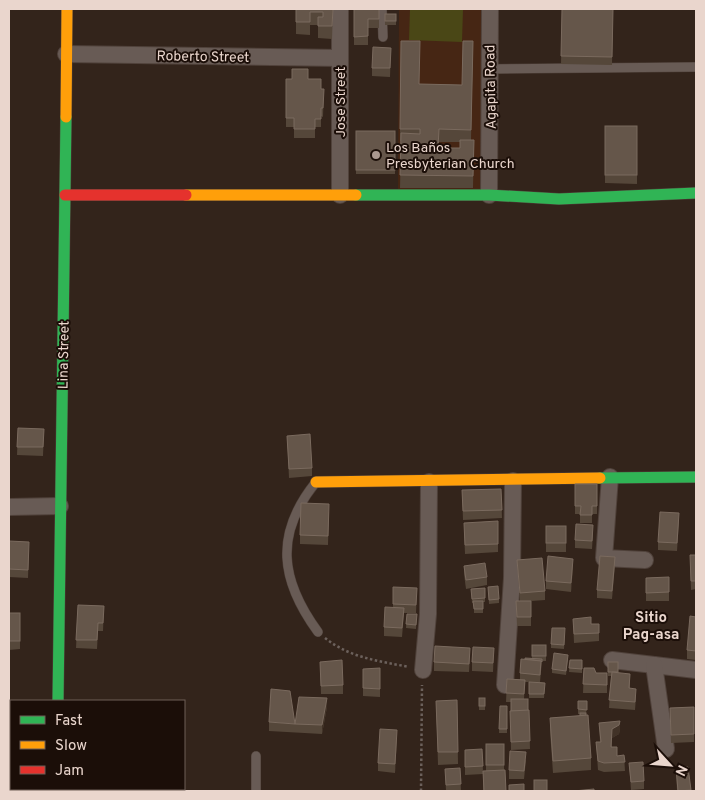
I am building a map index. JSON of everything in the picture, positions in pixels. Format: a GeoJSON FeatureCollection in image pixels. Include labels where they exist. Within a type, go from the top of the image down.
{"type":"FeatureCollection","features":[{"type":"Feature","properties":{"kind":"street","name":"Lina Street"},"geometry":{"type":"LineString","coordinates":[[58,700],[67,9]]}},
{"type":"Feature","properties":{"kind":"street","name":"Jose Street"},"geometry":{"type":"LineString","coordinates":[[340,9],[340,195]]}},
{"type":"Feature","properties":{"kind":"street","name":"Agapita Road"},"geometry":{"type":"LineString","coordinates":[[489,195],[490,9]]}},
{"type":"Feature","properties":{"kind":"street","name":"Roberto Street"},"geometry":{"type":"LineString","coordinates":[[66,54],[340,58]]}},
{"type":"Feature","properties":{"kind":"street"},"geometry":{"type":"LineString","coordinates":[[66,195],[489,195],[559,198],[696,193]]}},
{"type":"Feature","properties":{"kind":"street"},"geometry":{"type":"LineString","coordinates":[[610,477],[604,558],[645,560]]}},
{"type":"Feature","properties":{"kind":"street"},"geometry":{"type":"LineString","coordinates":[[316,482],[512,481],[610,477],[696,477]]}},
{"type":"Feature","properties":{"kind":"street"},"geometry":{"type":"LineString","coordinates":[[505,685],[512,578],[512,481]]}},
{"type":"Feature","properties":{"kind":"street"},"geometry":{"type":"LineString","coordinates":[[423,670],[428,614],[429,482]]}},
{"type":"Feature","properties":{"kind":"street"},"geometry":{"type":"LineString","coordinates":[[9,508],[60,506]]}},
{"type":"Feature","properties":{"kind":"street"},"geometry":{"type":"LineString","coordinates":[[612,660],[696,670]]}},
{"type":"Feature","properties":{"kind":"street"},"geometry":{"type":"LineString","coordinates":[[654,665],[666,749]]}},
{"type":"Feature","properties":{"kind":"lane"},"geometry":{"type":"LineString","coordinates":[[382,9],[382,37]]}},
{"type":"Feature","properties":{"kind":"lane"},"geometry":{"type":"LineString","coordinates":[[490,69],[696,67]]}},
{"type":"Feature","properties":{"kind":"lane"},"geometry":{"type":"LineString","coordinates":[[316,482],[302,500],[291,526],[287,554],[288,578],[296,598],[318,632]]}},
{"type":"Feature","properties":{"kind":"lane"},"geometry":{"type":"LineString","coordinates":[[256,756],[256,791]]}},
{"type":"Feature","properties":{"kind":"path"},"geometry":{"type":"LineString","coordinates":[[318,632],[338,648],[358,657],[423,670],[420,718],[421,791]]}},
{"type":"Feature","properties":{"kind":"shaded area"},"geometry":{"type":"Polygon","coordinates":[[[399,9],[481,9],[482,192],[398,190],[399,9]]]}},
{"type":"Feature","properties":{"kind":"shaded area"},"geometry":{"type":"Polygon","coordinates":[[[410,9],[463,9],[462,42],[409,40],[410,9]]]}},
{"type":"Feature","properties":{"kind":"building"},"geometry":{"type":"Polygon","coordinates":[[[296,9],[333,9],[332,26],[318,26],[318,17],[323,17],[323,12],[310,12],[310,22],[296,22],[296,9]]]}},
{"type":"Feature","properties":{"kind":"building"},"geometry":{"type":"Polygon","coordinates":[[[354,9],[379,9],[379,19],[368,19],[368,36],[354,37],[354,9]]]}},
{"type":"Feature","properties":{"kind":"building"},"geometry":{"type":"Polygon","coordinates":[[[562,9],[613,9],[612,57],[561,56],[562,9]]]}},
{"type":"Feature","properties":{"kind":"building"},"geometry":{"type":"Polygon","coordinates":[[[385,14],[396,14],[396,21],[385,21],[385,14]]]}},
{"type":"Feature","properties":{"kind":"building"},"geometry":{"type":"Polygon","coordinates":[[[401,41],[420,41],[419,84],[462,85],[463,41],[473,41],[471,130],[439,129],[438,148],[460,148],[460,140],[474,140],[473,176],[400,175],[401,133],[420,134],[420,129],[400,129],[401,41]]]}},
{"type":"Feature","properties":{"kind":"building"},"geometry":{"type":"Polygon","coordinates":[[[373,47],[391,48],[390,68],[372,68],[373,47]]]}},
{"type":"Feature","properties":{"kind":"building"},"geometry":{"type":"Polygon","coordinates":[[[292,69],[308,69],[308,79],[321,79],[321,89],[324,89],[323,108],[321,108],[321,119],[315,119],[315,129],[294,129],[294,118],[286,118],[286,79],[292,79],[292,69]]]}},
{"type":"Feature","properties":{"kind":"building"},"geometry":{"type":"Polygon","coordinates":[[[605,126],[637,126],[637,175],[605,175],[605,126]]]}},
{"type":"Feature","properties":{"kind":"building","name":"Los Baños Presbyterian Church"},"geometry":{"type":"Polygon","coordinates":[[[356,131],[395,131],[395,170],[356,170],[356,131]]]}},
{"type":"Feature","properties":{"kind":"building"},"geometry":{"type":"Polygon","coordinates":[[[18,428],[44,429],[43,447],[17,447],[18,428]]]}},
{"type":"Feature","properties":{"kind":"building"},"geometry":{"type":"Polygon","coordinates":[[[310,434],[312,468],[289,469],[287,436],[310,434]]]}},
{"type":"Feature","properties":{"kind":"building"},"geometry":{"type":"Polygon","coordinates":[[[575,484],[597,484],[597,506],[592,506],[592,515],[580,515],[581,506],[575,506],[575,484]]]}},
{"type":"Feature","properties":{"kind":"building"},"geometry":{"type":"Polygon","coordinates":[[[501,489],[502,510],[463,511],[462,490],[501,489]]]}},
{"type":"Feature","properties":{"kind":"building"},"geometry":{"type":"Polygon","coordinates":[[[301,503],[329,504],[328,536],[300,535],[301,503]]]}},
{"type":"Feature","properties":{"kind":"building"},"geometry":{"type":"Polygon","coordinates":[[[660,512],[679,513],[677,543],[658,542],[660,512]]]}},
{"type":"Feature","properties":{"kind":"building"},"geometry":{"type":"Polygon","coordinates":[[[498,521],[498,544],[465,545],[464,523],[498,521]]]}},
{"type":"Feature","properties":{"kind":"building"},"geometry":{"type":"Polygon","coordinates":[[[576,524],[593,525],[592,541],[575,540],[576,524]]]}},
{"type":"Feature","properties":{"kind":"building"},"geometry":{"type":"Polygon","coordinates":[[[546,526],[566,526],[566,543],[546,543],[546,526]]]}},
{"type":"Feature","properties":{"kind":"building"},"geometry":{"type":"Polygon","coordinates":[[[9,541],[29,542],[28,570],[9,569],[9,541]]]}},
{"type":"Feature","properties":{"kind":"building"},"geometry":{"type":"Polygon","coordinates":[[[690,555],[696,555],[696,581],[691,581],[690,555]]]}},
{"type":"Feature","properties":{"kind":"building"},"geometry":{"type":"Polygon","coordinates":[[[548,556],[573,559],[571,583],[546,581],[548,556]]]}},
{"type":"Feature","properties":{"kind":"building"},"geometry":{"type":"Polygon","coordinates":[[[600,556],[615,557],[612,591],[597,590],[600,556]]]}},
{"type":"Feature","properties":{"kind":"building"},"geometry":{"type":"Polygon","coordinates":[[[542,558],[545,591],[520,593],[517,560],[542,558]]]}},
{"type":"Feature","properties":{"kind":"building"},"geometry":{"type":"Polygon","coordinates":[[[485,563],[487,577],[466,580],[464,566],[485,563]]]}},
{"type":"Feature","properties":{"kind":"building"},"geometry":{"type":"Polygon","coordinates":[[[669,577],[669,592],[646,593],[646,578],[669,577]]]}},
{"type":"Feature","properties":{"kind":"building"},"geometry":{"type":"Polygon","coordinates":[[[498,586],[499,599],[489,600],[488,587],[498,586]]]}},
{"type":"Feature","properties":{"kind":"building"},"geometry":{"type":"Polygon","coordinates":[[[393,587],[417,588],[416,605],[393,604],[393,587]]]}},
{"type":"Feature","properties":{"kind":"building"},"geometry":{"type":"Polygon","coordinates":[[[485,588],[485,598],[472,599],[471,589],[485,588]]]}},
{"type":"Feature","properties":{"kind":"building"},"geometry":{"type":"Polygon","coordinates":[[[473,601],[483,601],[483,609],[474,609],[473,601]]]}},
{"type":"Feature","properties":{"kind":"building"},"geometry":{"type":"Polygon","coordinates":[[[516,601],[531,601],[531,617],[517,617],[516,601]]]}},
{"type":"Feature","properties":{"kind":"building"},"geometry":{"type":"Polygon","coordinates":[[[78,605],[104,606],[103,623],[98,623],[97,640],[76,640],[78,605]]]}},
{"type":"Feature","properties":{"kind":"building"},"geometry":{"type":"Polygon","coordinates":[[[385,607],[404,608],[402,628],[384,627],[385,607]]]}},
{"type":"Feature","properties":{"kind":"building"},"geometry":{"type":"Polygon","coordinates":[[[9,613],[20,613],[20,641],[9,641],[9,613]]]}},
{"type":"Feature","properties":{"kind":"building"},"geometry":{"type":"Polygon","coordinates":[[[407,614],[417,614],[416,625],[406,624],[407,614]]]}},
{"type":"Feature","properties":{"kind":"building"},"geometry":{"type":"Polygon","coordinates":[[[690,616],[696,617],[696,651],[687,650],[690,616]]]}},
{"type":"Feature","properties":{"kind":"building"},"geometry":{"type":"Polygon","coordinates":[[[591,617],[591,624],[599,624],[599,633],[574,634],[573,619],[591,617]]]}},
{"type":"Feature","properties":{"kind":"building"},"geometry":{"type":"Polygon","coordinates":[[[552,628],[565,628],[564,645],[551,644],[552,628]]]}},
{"type":"Feature","properties":{"kind":"building"},"geometry":{"type":"Polygon","coordinates":[[[532,645],[546,645],[546,656],[532,656],[532,645]]]}},
{"type":"Feature","properties":{"kind":"building"},"geometry":{"type":"Polygon","coordinates":[[[435,646],[470,648],[469,664],[434,662],[435,646]]]}},
{"type":"Feature","properties":{"kind":"building"},"geometry":{"type":"Polygon","coordinates":[[[473,647],[494,648],[493,663],[472,662],[473,647]]]}},
{"type":"Feature","properties":{"kind":"building"},"geometry":{"type":"Polygon","coordinates":[[[554,653],[568,655],[566,671],[552,669],[554,653]]]}},
{"type":"Feature","properties":{"kind":"building"},"geometry":{"type":"Polygon","coordinates":[[[521,659],[541,661],[540,675],[520,673],[521,659]]]}},
{"type":"Feature","properties":{"kind":"building"},"geometry":{"type":"Polygon","coordinates":[[[525,659],[542,659],[542,662],[525,659]]]}},
{"type":"Feature","properties":{"kind":"building"},"geometry":{"type":"Polygon","coordinates":[[[342,660],[343,685],[321,686],[320,662],[342,660]]]}},
{"type":"Feature","properties":{"kind":"building"},"geometry":{"type":"Polygon","coordinates":[[[570,660],[582,660],[582,669],[569,668],[570,660]]]}},
{"type":"Feature","properties":{"kind":"building"},"geometry":{"type":"Polygon","coordinates":[[[608,662],[618,662],[618,672],[608,672],[608,662]]]}},
{"type":"Feature","properties":{"kind":"building"},"geometry":{"type":"Polygon","coordinates":[[[380,668],[380,689],[363,688],[363,669],[380,668]]]}},
{"type":"Feature","properties":{"kind":"building"},"geometry":{"type":"Polygon","coordinates":[[[584,668],[594,668],[596,673],[607,673],[607,685],[583,684],[584,668]]]}},
{"type":"Feature","properties":{"kind":"building"},"geometry":{"type":"Polygon","coordinates":[[[612,672],[630,674],[629,688],[636,689],[635,702],[609,700],[612,672]]]}},
{"type":"Feature","properties":{"kind":"building"},"geometry":{"type":"Polygon","coordinates":[[[507,679],[525,680],[524,694],[506,693],[507,679]]]}},
{"type":"Feature","properties":{"kind":"building"},"geometry":{"type":"Polygon","coordinates":[[[529,682],[545,683],[544,694],[529,694],[529,682]]]}},
{"type":"Feature","properties":{"kind":"building"},"geometry":{"type":"Polygon","coordinates":[[[271,689],[290,691],[295,724],[269,722],[271,689]]]}},
{"type":"Feature","properties":{"kind":"building"},"geometry":{"type":"Polygon","coordinates":[[[299,697],[327,698],[322,725],[295,724],[299,697]]]}},
{"type":"Feature","properties":{"kind":"building"},"geometry":{"type":"Polygon","coordinates":[[[479,698],[485,698],[485,706],[479,706],[479,698]]]}},
{"type":"Feature","properties":{"kind":"building"},"geometry":{"type":"Polygon","coordinates":[[[511,699],[528,699],[528,711],[511,711],[511,699]]]}},
{"type":"Feature","properties":{"kind":"building"},"geometry":{"type":"Polygon","coordinates":[[[457,700],[458,752],[438,752],[436,701],[457,700]]]}},
{"type":"Feature","properties":{"kind":"building"},"geometry":{"type":"Polygon","coordinates":[[[578,701],[587,701],[587,710],[578,709],[578,701]]]}},
{"type":"Feature","properties":{"kind":"building"},"geometry":{"type":"Polygon","coordinates":[[[500,706],[507,706],[507,729],[499,729],[500,706]]]}},
{"type":"Feature","properties":{"kind":"building"},"geometry":{"type":"Polygon","coordinates":[[[694,707],[694,734],[671,735],[670,708],[694,707]]]}},
{"type":"Feature","properties":{"kind":"building"},"geometry":{"type":"Polygon","coordinates":[[[529,710],[530,741],[511,742],[510,711],[529,710]]]}},
{"type":"Feature","properties":{"kind":"building"},"geometry":{"type":"Polygon","coordinates":[[[580,713],[586,713],[586,716],[580,716],[580,713]]]}},
{"type":"Feature","properties":{"kind":"building"},"geometry":{"type":"Polygon","coordinates":[[[588,715],[591,758],[553,761],[550,718],[588,715]]]}},
{"type":"Feature","properties":{"kind":"building"},"geometry":{"type":"Polygon","coordinates":[[[620,721],[619,725],[612,729],[611,747],[617,747],[617,756],[624,755],[625,762],[604,763],[598,761],[596,742],[601,742],[599,723],[620,721]]]}},
{"type":"Feature","properties":{"kind":"building"},"geometry":{"type":"Polygon","coordinates":[[[380,729],[397,730],[395,764],[378,763],[380,729]]]}},
{"type":"Feature","properties":{"kind":"building"},"geometry":{"type":"Polygon","coordinates":[[[486,744],[504,744],[504,765],[486,765],[486,744]]]}},
{"type":"Feature","properties":{"kind":"building"},"geometry":{"type":"Polygon","coordinates":[[[482,749],[483,766],[465,767],[465,750],[482,749]]]}},
{"type":"Feature","properties":{"kind":"building"},"geometry":{"type":"Polygon","coordinates":[[[510,751],[526,752],[524,771],[509,770],[510,751]]]}},
{"type":"Feature","properties":{"kind":"building"},"geometry":{"type":"Polygon","coordinates":[[[643,762],[644,781],[631,782],[629,763],[643,762]]]}},
{"type":"Feature","properties":{"kind":"building"},"geometry":{"type":"Polygon","coordinates":[[[688,767],[691,790],[678,791],[676,768],[688,767]]]}},
{"type":"Feature","properties":{"kind":"building"},"geometry":{"type":"Polygon","coordinates":[[[460,768],[461,784],[446,785],[445,769],[460,768]]]}},
{"type":"Feature","properties":{"kind":"building"},"geometry":{"type":"Polygon","coordinates":[[[505,770],[506,791],[484,791],[483,771],[505,770]]]}},
{"type":"Feature","properties":{"kind":"building"},"geometry":{"type":"Polygon","coordinates":[[[534,780],[547,780],[547,791],[534,791],[534,780]]]}},
{"type":"Feature","properties":{"kind":"building"},"geometry":{"type":"Polygon","coordinates":[[[524,784],[524,791],[509,791],[509,785],[524,784]]]}},
{"type":"Feature","properties":{"kind":"building"},"geometry":{"type":"Polygon","coordinates":[[[594,789],[594,791],[574,791],[594,789]]]}},
{"type":"Feature","properties":{"kind":"traffic: fast"},"geometry":{"type":"LineString","coordinates":[[58,700],[66,117]]}},
{"type":"Feature","properties":{"kind":"traffic: fast"},"geometry":{"type":"LineString","coordinates":[[356,195],[489,195],[559,199],[696,193]]}},
{"type":"Feature","properties":{"kind":"traffic: fast"},"geometry":{"type":"LineString","coordinates":[[600,478],[696,477]]}},
{"type":"Feature","properties":{"kind":"traffic: slow"},"geometry":{"type":"LineString","coordinates":[[66,117],[67,9]]}},
{"type":"Feature","properties":{"kind":"traffic: slow"},"geometry":{"type":"LineString","coordinates":[[186,195],[356,195]]}},
{"type":"Feature","properties":{"kind":"traffic: slow"},"geometry":{"type":"LineString","coordinates":[[316,482],[600,478]]}},
{"type":"Feature","properties":{"kind":"traffic: jam"},"geometry":{"type":"LineString","coordinates":[[65,195],[186,195]]}},
{"type":"Feature","properties":{"kind":"place","name":"Los Baños Presbyterian Church"},"geometry":{"type":"Point","coordinates":[376,155]}},
{"type":"Feature","properties":{"kind":"district","name":"Sitio Pag-asa"},"geometry":{"type":"Point","coordinates":[651,626]}}]}
